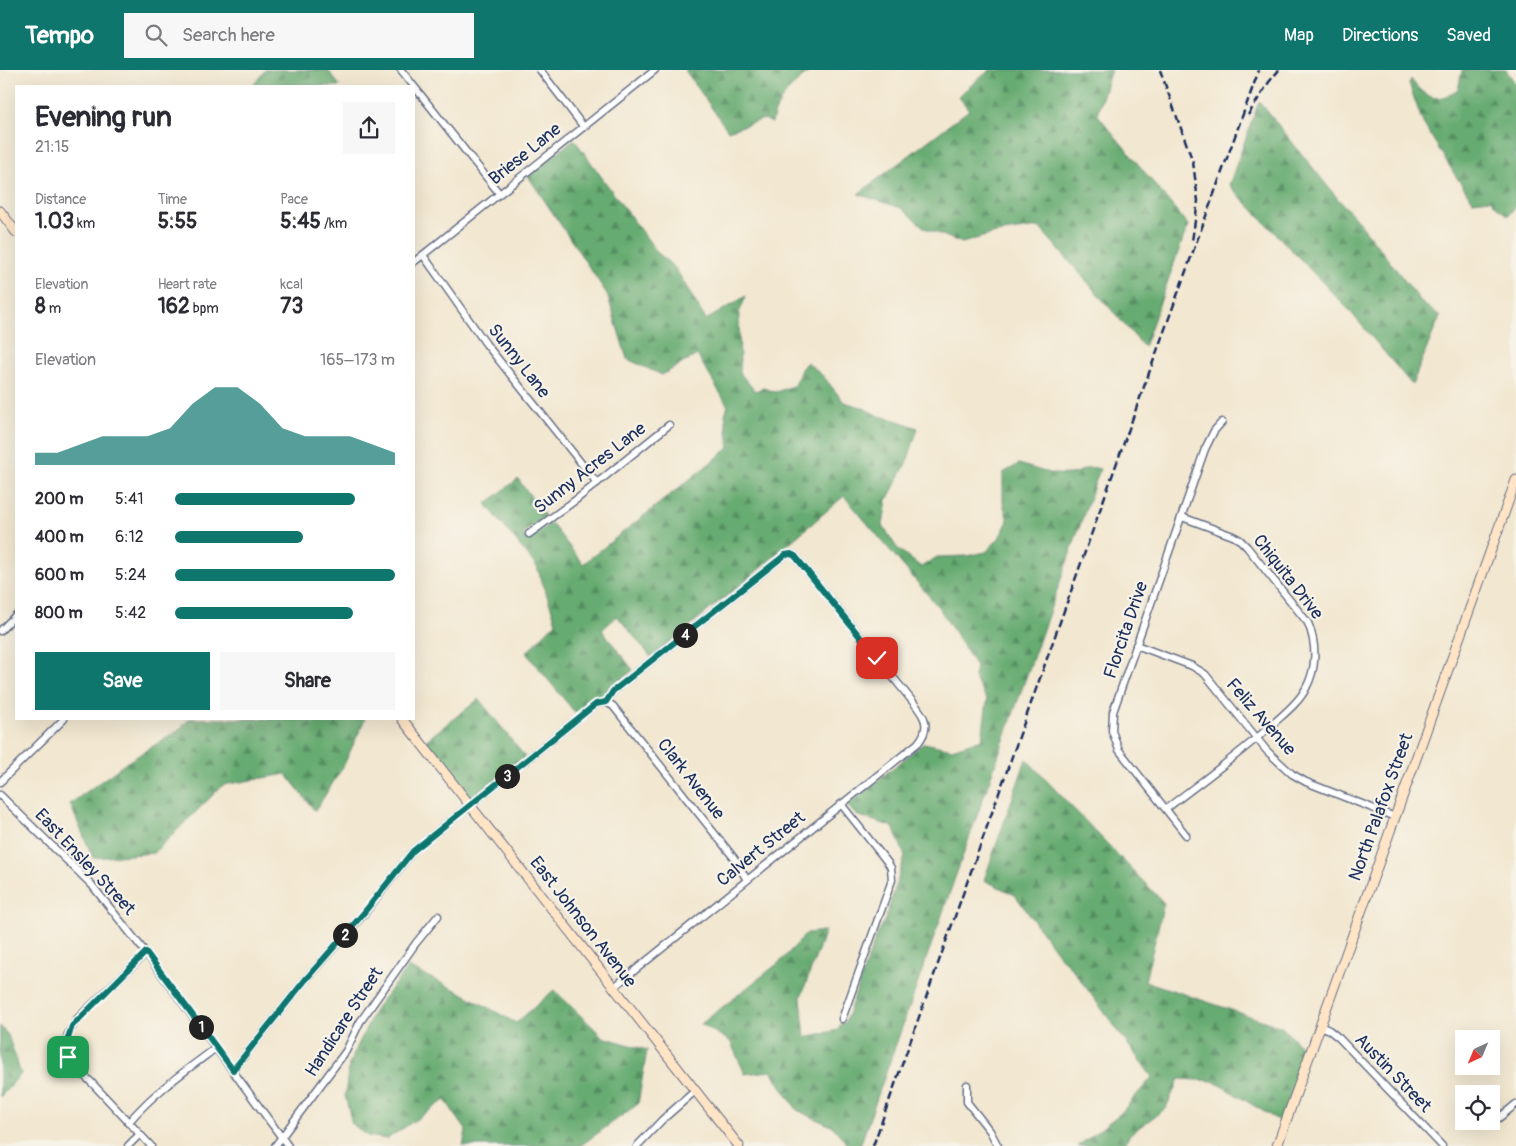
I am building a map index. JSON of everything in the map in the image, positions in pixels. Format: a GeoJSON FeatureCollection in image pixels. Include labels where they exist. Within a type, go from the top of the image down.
{"type":"FeatureCollection","features":[{"type":"Feature","properties":{"kind":"main road"},"geometry":{"type":"LineString","coordinates":[[0,211],[15,231]]}},
{"type":"Feature","properties":{"kind":"main road","name":"North Palafox Street"},"geometry":{"type":"LineString","coordinates":[[1277,1146],[1516,480]]}},
{"type":"Feature","properties":{"kind":"main road","name":"East Johnson Avenue"},"geometry":{"type":"LineString","coordinates":[[403,720],[739,1146]]}},
{"type":"Feature","properties":{"kind":"street"},"geometry":{"type":"LineString","coordinates":[[402,70],[414,85]]}},
{"type":"Feature","properties":{"kind":"street"},"geometry":{"type":"LineString","coordinates":[[540,70],[583,126]]}},
{"type":"Feature","properties":{"kind":"street","name":"Briese Lane"},"geometry":{"type":"LineString","coordinates":[[415,261],[654,70]]}},
{"type":"Feature","properties":{"kind":"street"},"geometry":{"type":"LineString","coordinates":[[415,87],[499,194]]}},
{"type":"Feature","properties":{"kind":"street","name":"Sunny Lane"},"geometry":{"type":"LineString","coordinates":[[423,255],[486,344],[596,483]]}},
{"type":"Feature","properties":{"kind":"street","name":"Florcita Drive"},"geometry":{"type":"LineString","coordinates":[[1186,834],[1119,750],[1112,731],[1112,712],[1208,442],[1222,422]]}},
{"type":"Feature","properties":{"kind":"street","name":"Sunny Acres Lane"},"geometry":{"type":"LineString","coordinates":[[529,534],[669,425]]}},
{"type":"Feature","properties":{"kind":"street","name":"Chiquita Drive"},"geometry":{"type":"LineString","coordinates":[[1166,809],[1257,739],[1297,701],[1305,690],[1313,669],[1315,657],[1313,634],[1302,614],[1247,546],[1233,536],[1182,517]]}},
{"type":"Feature","properties":{"kind":"street","name":"Calvert Street"},"geometry":{"type":"LineString","coordinates":[[606,702],[613,691],[762,572],[788,554],[795,556],[909,696],[923,716],[926,727],[925,733],[918,743],[614,987]]}},
{"type":"Feature","properties":{"kind":"street"},"geometry":{"type":"LineString","coordinates":[[0,631],[15,616]]}},
{"type":"Feature","properties":{"kind":"street","name":"Feliz Avenue"},"geometry":{"type":"LineString","coordinates":[[1136,645],[1192,666],[1205,674],[1278,762],[1306,782],[1395,817]]}},
{"type":"Feature","properties":{"kind":"street"},"geometry":{"type":"LineString","coordinates":[[233,1070],[413,851],[596,704],[606,702]]}},
{"type":"Feature","properties":{"kind":"street","name":"Clark Avenue"},"geometry":{"type":"LineString","coordinates":[[606,702],[613,706],[691,803],[734,858],[747,880]]}},
{"type":"Feature","properties":{"kind":"street"},"geometry":{"type":"LineString","coordinates":[[0,782],[63,720]]}},
{"type":"Feature","properties":{"kind":"street","name":"East Ensley Street"},"geometry":{"type":"LineString","coordinates":[[0,795],[91,884],[146,952],[288,1146]]}},
{"type":"Feature","properties":{"kind":"street"},"geometry":{"type":"LineString","coordinates":[[841,804],[888,863],[893,874],[842,1019]]}},
{"type":"Feature","properties":{"kind":"street","name":"Handicare Street"},"geometry":{"type":"LineString","coordinates":[[275,1146],[346,1051],[360,1022],[416,943],[438,916]]}},
{"type":"Feature","properties":{"kind":"street"},"geometry":{"type":"LineString","coordinates":[[146,952],[77,1018],[68,1034],[66,1051],[72,1063],[150,1146]]}},
{"type":"Feature","properties":{"kind":"street","name":"Austin Street"},"geometry":{"type":"LineString","coordinates":[[1320,1026],[1339,1038],[1442,1146]]}},
{"type":"Feature","properties":{"kind":"street"},"geometry":{"type":"LineString","coordinates":[[128,1123],[168,1083],[216,1048]]}},
{"type":"Feature","properties":{"kind":"street"},"geometry":{"type":"LineString","coordinates":[[967,1085],[967,1102],[990,1131],[998,1146]]}},
{"type":"Feature","properties":{"kind":"street"},"geometry":{"type":"LineString","coordinates":[[637,1146],[662,1120],[695,1091]]}},
{"type":"Feature","properties":{"kind":"street"},"geometry":{"type":"LineString","coordinates":[[1500,1117],[1516,1104]]}},
{"type":"Feature","properties":{"kind":"street"},"geometry":{"type":"LineString","coordinates":[[128,1146],[139,1135]]}},
{"type":"Feature","properties":{"kind":"green space"},"geometry":{"type":"Polygon","coordinates":[[[265,70],[328,70],[339,85],[254,85],[265,70]]]}},
{"type":"Feature","properties":{"kind":"green space"},"geometry":{"type":"Polygon","coordinates":[[[685,70],[812,70],[787,92],[774,114],[772,123],[764,119],[728,131],[685,70]]]}},
{"type":"Feature","properties":{"kind":"green space"},"geometry":{"type":"Polygon","coordinates":[[[990,70],[1111,70],[1097,114],[1188,225],[1144,347],[1039,227],[996,233],[962,243],[925,228],[901,208],[858,194],[969,110],[958,96],[990,70]]]}},
{"type":"Feature","properties":{"kind":"green space"},"geometry":{"type":"Polygon","coordinates":[[[1462,70],[1506,70],[1516,84],[1516,206],[1508,216],[1490,199],[1473,201],[1423,123],[1409,84],[1411,79],[1426,95],[1437,98],[1444,97],[1458,90],[1462,70]]]}},
{"type":"Feature","properties":{"kind":"green space"},"geometry":{"type":"Polygon","coordinates":[[[1259,101],[1338,199],[1355,217],[1423,304],[1440,316],[1412,385],[1348,309],[1229,185],[1259,101]]]}},
{"type":"Feature","properties":{"kind":"green space"},"geometry":{"type":"Polygon","coordinates":[[[574,139],[658,253],[676,269],[706,320],[746,296],[739,313],[740,373],[755,391],[763,388],[776,392],[795,385],[801,369],[807,362],[824,377],[844,402],[862,407],[879,416],[918,428],[907,462],[887,500],[883,526],[897,548],[921,567],[937,557],[966,556],[986,552],[999,538],[1008,521],[1003,503],[1003,473],[1019,464],[1057,474],[1074,473],[1087,468],[1100,469],[860,1146],[849,1146],[833,1127],[797,1110],[771,1071],[745,1074],[730,1041],[701,1024],[781,961],[807,933],[825,931],[801,997],[805,1037],[838,1030],[841,1023],[845,1023],[875,939],[886,917],[905,856],[893,827],[856,815],[847,805],[924,743],[952,749],[982,739],[987,700],[974,677],[976,666],[939,608],[844,496],[750,577],[651,657],[617,616],[602,630],[633,670],[611,688],[604,698],[594,701],[577,715],[526,653],[556,622],[537,567],[486,504],[518,479],[546,517],[523,533],[527,540],[551,523],[583,564],[729,448],[725,414],[728,406],[697,355],[662,375],[627,359],[607,294],[528,176],[574,139]]]}},
{"type":"Feature","properties":{"kind":"green space"},"geometry":{"type":"Polygon","coordinates":[[[479,699],[525,757],[471,799],[425,741],[479,699]]]}},
{"type":"Feature","properties":{"kind":"green space"},"geometry":{"type":"Polygon","coordinates":[[[188,720],[365,720],[343,767],[315,811],[286,774],[223,785],[154,853],[93,858],[70,804],[126,763],[179,730],[188,720]]]}},
{"type":"Feature","properties":{"kind":"green space"},"geometry":{"type":"Polygon","coordinates":[[[1026,759],[1164,903],[1145,981],[1282,1027],[1306,1051],[1281,1122],[1213,1081],[1179,1079],[1166,1108],[1130,1134],[1124,1146],[1078,1146],[1121,1113],[1152,1077],[1015,895],[984,880],[1026,759]]]}},
{"type":"Feature","properties":{"kind":"green space"},"geometry":{"type":"Polygon","coordinates":[[[408,967],[460,992],[516,1023],[554,990],[603,1037],[647,1050],[638,1104],[580,1146],[463,1146],[466,1130],[445,1100],[387,1139],[368,1136],[352,1124],[345,1095],[349,1064],[375,1009],[408,967]]]}},
{"type":"Feature","properties":{"kind":"green space"},"geometry":{"type":"Polygon","coordinates":[[[0,1026],[8,1035],[21,1074],[0,1097],[0,1026]]]}},
{"type":"Feature","properties":{"kind":"railway"},"geometry":{"type":"LineString","coordinates":[[1160,70],[1193,162],[1198,201],[1192,241]]}},
{"type":"Feature","properties":{"kind":"railway"},"geometry":{"type":"LineString","coordinates":[[873,1146],[1259,70]]}},
{"type":"Feature","properties":{"kind":"railway"},"geometry":{"type":"LineString","coordinates":[[1248,115],[1279,70]]}},
{"type":"Feature","properties":{"kind":"route"},"geometry":{"type":"LineString","coordinates":[[68,1057],[66,1051],[68,1034],[77,1018],[146,952],[233,1070],[413,851],[596,704],[606,702],[613,691],[785,555],[791,554],[795,556],[877,658]]}}]}
